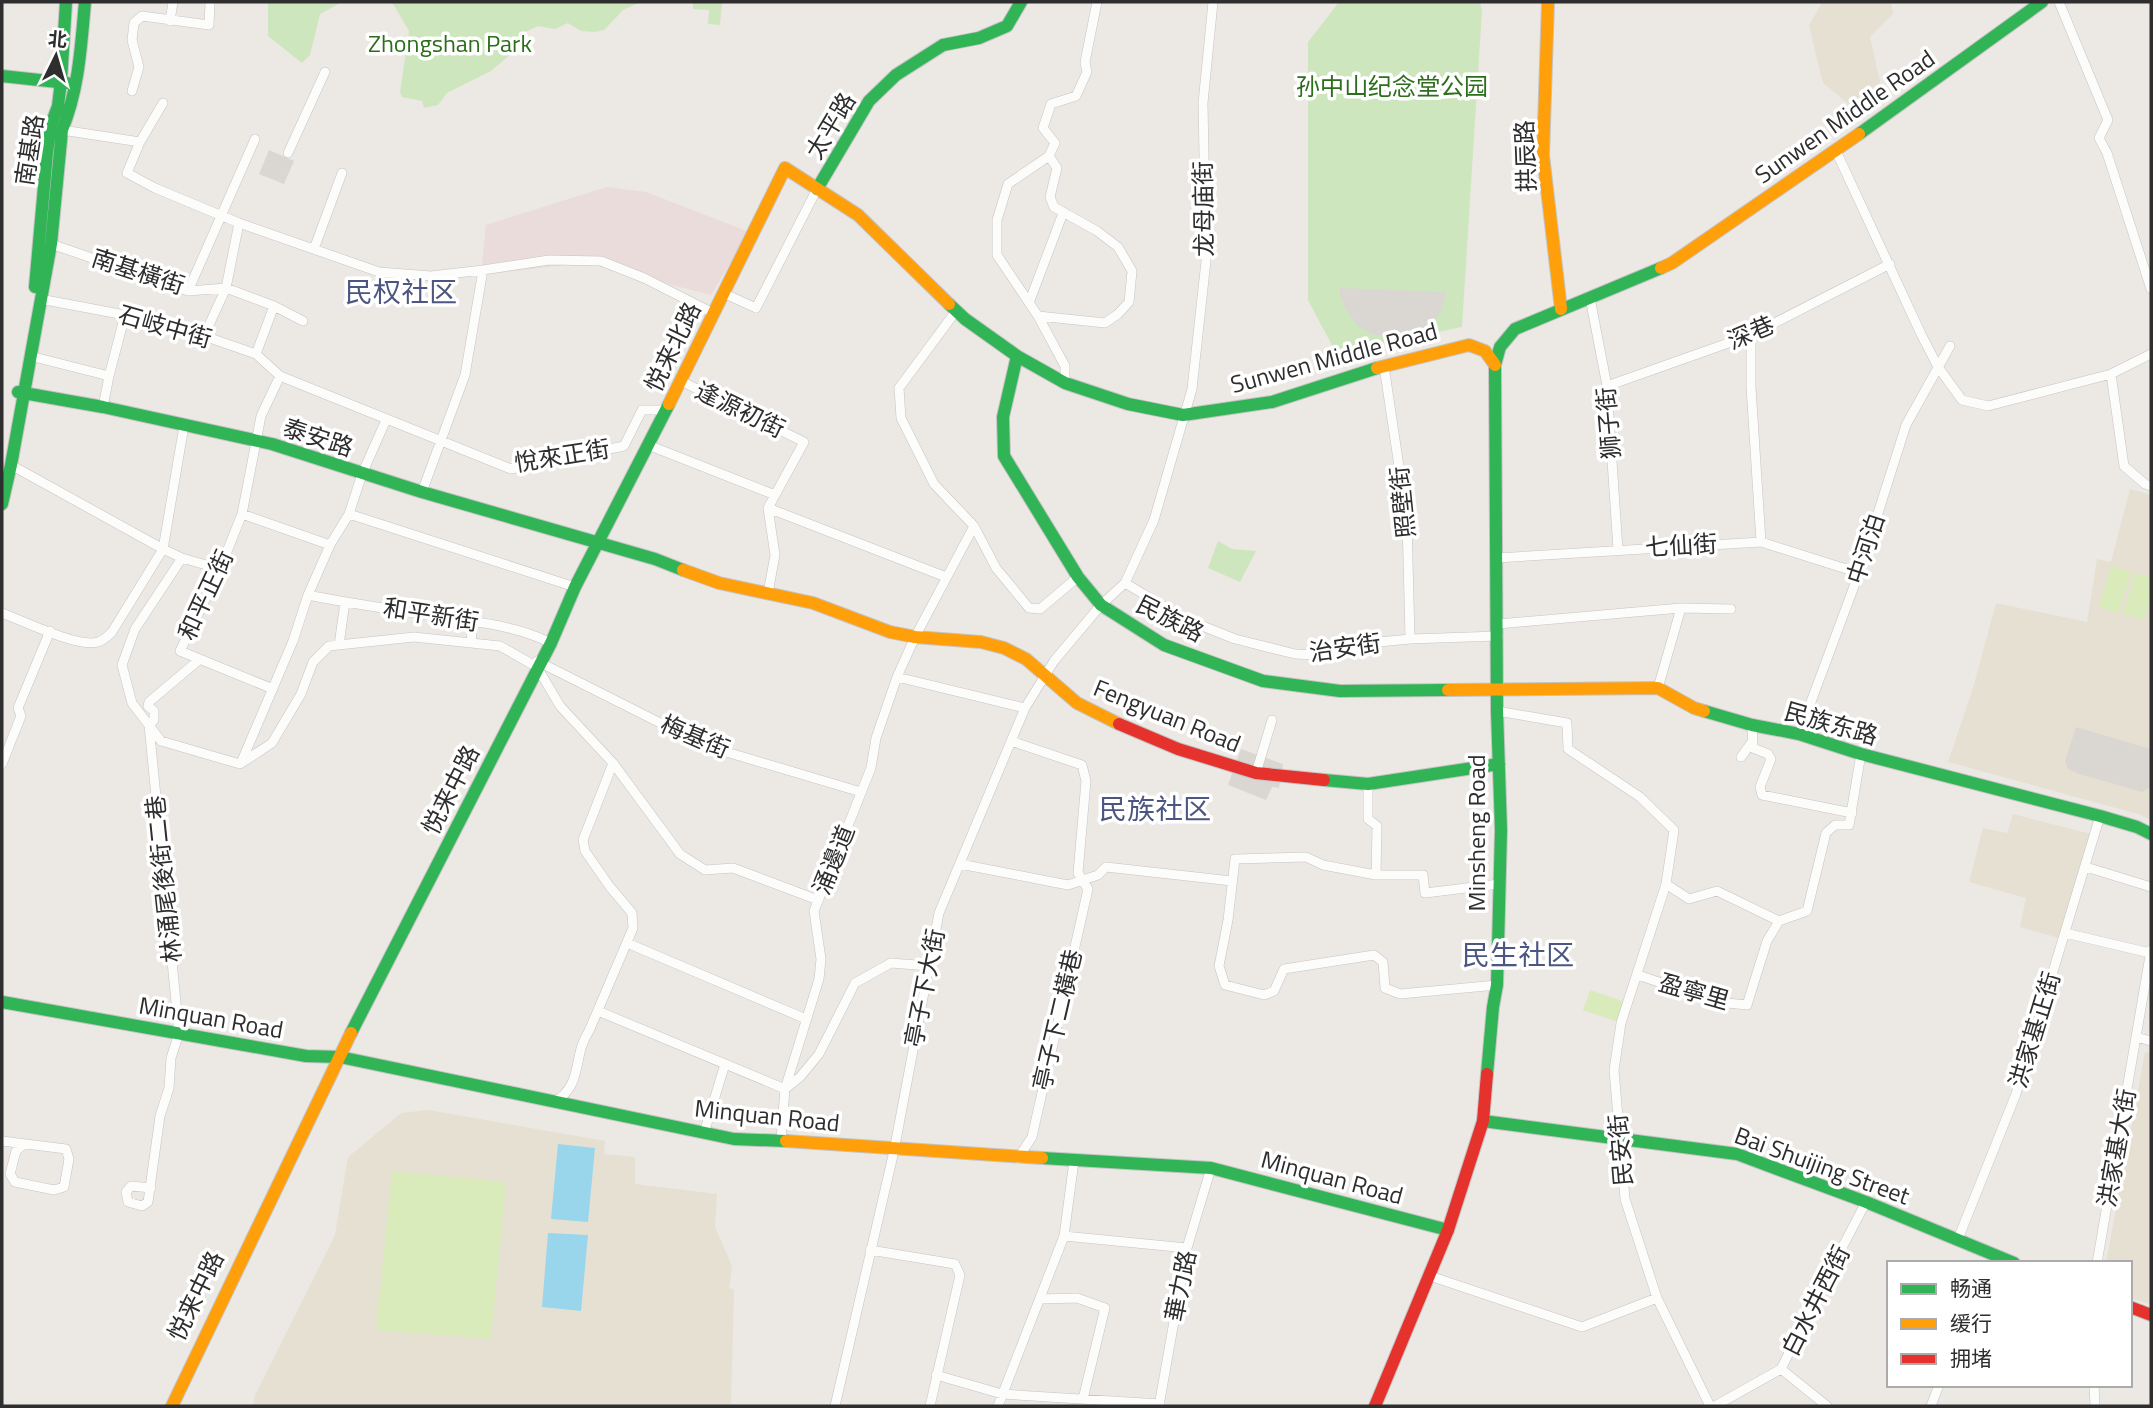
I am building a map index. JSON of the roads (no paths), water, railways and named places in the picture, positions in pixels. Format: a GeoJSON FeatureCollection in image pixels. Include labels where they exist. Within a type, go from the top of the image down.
{"type":"FeatureCollection","features":[{"type":"Feature","properties":{"kind":"street","name":"南基路"},"geometry":{"type":"LineString","coordinates":[[21,393],[34,298],[47,153],[61,81],[66,2]]}},
{"type":"Feature","properties":{"kind":"street","name":"南基路"},"geometry":{"type":"LineString","coordinates":[[21,393],[51,244],[62,130],[68,117],[75,85],[85,2]]}},
{"type":"Feature","properties":{"kind":"street"},"geometry":{"type":"LineString","coordinates":[[170,21],[173,2]]}},
{"type":"Feature","properties":{"kind":"street"},"geometry":{"type":"LineString","coordinates":[[132,91],[139,67],[132,40],[134,23],[142,16],[209,25],[210,2]]}},
{"type":"Feature","properties":{"kind":"street","name":"太平路"},"geometry":{"type":"LineString","coordinates":[[817,189],[869,101],[895,75],[943,45],[979,38],[1007,26],[1021,2]]}},
{"type":"Feature","properties":{"kind":"street"},"geometry":{"type":"LineString","coordinates":[[1065,383],[1065,366],[1038,316],[997,255],[997,220],[1008,184],[1049,156],[1055,143],[1044,128],[1047,116],[1051,104],[1076,96],[1087,72],[1085,62],[1097,2]]}},
{"type":"Feature","properties":{"kind":"street","name":"龙母庙街"},"geometry":{"type":"LineString","coordinates":[[1125,583],[1154,520],[1192,389],[1206,261],[1203,103],[1213,2]]}},
{"type":"Feature","properties":{"kind":"street","name":"拱辰路"},"geometry":{"type":"LineString","coordinates":[[1548,2],[1543,155],[1560,309]]}},
{"type":"Feature","properties":{"kind":"street","name":"Sunwen Middle Road"},"geometry":{"type":"LineString","coordinates":[[1495,365],[1500,347],[1516,328],[1672,263],[1836,151],[2042,2]]}},
{"type":"Feature","properties":{"kind":"street"},"geometry":{"type":"LineString","coordinates":[[2059,2],[2108,120],[2099,138],[2107,153],[2151,289]]}},
{"type":"Feature","properties":{"kind":"street"},"geometry":{"type":"LineString","coordinates":[[288,153],[324,72]]}},
{"type":"Feature","properties":{"kind":"street"},"geometry":{"type":"LineString","coordinates":[[2,76],[61,81],[75,85]]}},
{"type":"Feature","properties":{"kind":"street"},"geometry":{"type":"LineString","coordinates":[[163,103],[140,142],[127,173],[155,188],[239,223],[379,272],[430,275],[549,260],[601,261],[644,278],[713,313]]}},
{"type":"Feature","properties":{"kind":"street"},"geometry":{"type":"LineString","coordinates":[[62,130],[140,142]]}},
{"type":"Feature","properties":{"kind":"street"},"geometry":{"type":"LineString","coordinates":[[188,291],[256,139]]}},
{"type":"Feature","properties":{"kind":"street"},"geometry":{"type":"LineString","coordinates":[[1836,151],[1938,367],[1962,400],[1988,406],[2111,374],[2151,354]]}},
{"type":"Feature","properties":{"kind":"street"},"geometry":{"type":"LineString","coordinates":[[1038,316],[1105,323],[1129,302],[1132,271],[1118,247],[1097,231],[1054,207],[1050,197],[1057,168],[1049,156]]}},
{"type":"Feature","properties":{"kind":"street","name":"Sunwen Middle Road"},"geometry":{"type":"LineString","coordinates":[[785,168],[858,215],[956,311],[1017,356],[1065,383],[1128,404],[1183,415],[1272,402],[1384,366],[1469,345],[1482,347],[1495,365]]}},
{"type":"Feature","properties":{"kind":"street","name":"悦来北路"},"geometry":{"type":"LineString","coordinates":[[599,543],[785,168]]}},
{"type":"Feature","properties":{"kind":"street"},"geometry":{"type":"LineString","coordinates":[[314,249],[342,173]]}},
{"type":"Feature","properties":{"kind":"street"},"geometry":{"type":"LineString","coordinates":[[723,293],[756,308],[817,189]]}},
{"type":"Feature","properties":{"kind":"street"},"geometry":{"type":"LineString","coordinates":[[1029,303],[1063,213]]}},
{"type":"Feature","properties":{"kind":"street"},"geometry":{"type":"LineString","coordinates":[[204,336],[226,288],[239,223]]}},
{"type":"Feature","properties":{"kind":"street","name":"南基橫街"},"geometry":{"type":"LineString","coordinates":[[51,244],[188,291],[226,288],[274,306],[303,321]]}},
{"type":"Feature","properties":{"kind":"street","name":"深巷"},"geometry":{"type":"LineString","coordinates":[[1607,386],[1751,335],[1890,264]]}},
{"type":"Feature","properties":{"kind":"street"},"geometry":{"type":"LineString","coordinates":[[422,492],[465,375],[483,270]]}},
{"type":"Feature","properties":{"kind":"street","name":"狮子街"},"geometry":{"type":"LineString","coordinates":[[1590,298],[1607,386],[1618,550]]}},
{"type":"Feature","properties":{"kind":"street","name":"石岐中街"},"geometry":{"type":"LineString","coordinates":[[40,299],[125,315],[204,336],[256,354],[279,376]]}},
{"type":"Feature","properties":{"kind":"street"},"geometry":{"type":"LineString","coordinates":[[256,354],[274,306]]}},
{"type":"Feature","properties":{"kind":"street"},"geometry":{"type":"LineString","coordinates":[[956,311],[899,388],[901,418],[934,484],[974,526],[996,568],[1029,608],[1040,609],[1078,577]]}},
{"type":"Feature","properties":{"kind":"street"},"geometry":{"type":"LineString","coordinates":[[103,407],[125,315]]}},
{"type":"Feature","properties":{"kind":"street"},"geometry":{"type":"LineString","coordinates":[[1751,335],[1751,387],[1760,542]]}},
{"type":"Feature","properties":{"kind":"street","name":"中河泊"},"geometry":{"type":"LineString","coordinates":[[1799,734],[1859,573],[1906,425],[1951,346]]}},
{"type":"Feature","properties":{"kind":"street"},"geometry":{"type":"LineString","coordinates":[[30,356],[109,376]]}},
{"type":"Feature","properties":{"kind":"street","name":"民族路"},"geometry":{"type":"LineString","coordinates":[[1017,356],[1003,417],[1004,456],[1078,577],[1101,604],[1164,645],[1263,681],[1340,691],[1498,688]]}},
{"type":"Feature","properties":{"kind":"street","name":"Minsheng Road"},"geometry":{"type":"LineString","coordinates":[[1375,1406],[1448,1230],[1483,1121],[1497,985],[1501,830],[1497,710],[1495,365]]}},
{"type":"Feature","properties":{"kind":"street","name":"照壁街"},"geometry":{"type":"LineString","coordinates":[[1384,366],[1407,520],[1410,639]]}},
{"type":"Feature","properties":{"kind":"street"},"geometry":{"type":"LineString","coordinates":[[2111,374],[2124,466],[2151,486]]}},
{"type":"Feature","properties":{"kind":"street"},"geometry":{"type":"LineString","coordinates":[[279,376],[442,440]]}},
{"type":"Feature","properties":{"kind":"street","name":"和平正街"},"geometry":{"type":"LineString","coordinates":[[273,689],[180,651],[220,569],[242,514],[261,416],[279,376]]}},
{"type":"Feature","properties":{"kind":"street","name":"逢源初街"},"geometry":{"type":"LineString","coordinates":[[681,381],[804,442],[768,508]]}},
{"type":"Feature","properties":{"kind":"street"},"geometry":{"type":"LineString","coordinates":[[2,504],[11,465],[21,393]]}},
{"type":"Feature","properties":{"kind":"street"},"geometry":{"type":"LineString","coordinates":[[2,477],[21,393]]}},
{"type":"Feature","properties":{"kind":"street","name":"泰安路"},"geometry":{"type":"LineString","coordinates":[[21,393],[103,407],[272,444],[362,474],[599,543]]}},
{"type":"Feature","properties":{"kind":"street","name":"悅來正街"},"geometry":{"type":"LineString","coordinates":[[442,440],[511,469],[624,446],[642,410],[666,410]]}},
{"type":"Feature","properties":{"kind":"street"},"geometry":{"type":"LineString","coordinates":[[240,764],[293,641],[308,595],[330,545],[349,514],[362,474],[386,420]]}},
{"type":"Feature","properties":{"kind":"street"},"geometry":{"type":"LineString","coordinates":[[2,613],[88,643],[101,641],[112,632],[163,549],[184,426]]}},
{"type":"Feature","properties":{"kind":"street"},"geometry":{"type":"LineString","coordinates":[[648,445],[775,495]]}},
{"type":"Feature","properties":{"kind":"street"},"geometry":{"type":"LineString","coordinates":[[11,465],[163,549],[182,558],[220,569]]}},
{"type":"Feature","properties":{"kind":"street"},"geometry":{"type":"LineString","coordinates":[[768,593],[775,555],[768,508],[946,577]]}},
{"type":"Feature","properties":{"kind":"street"},"geometry":{"type":"LineString","coordinates":[[242,514],[330,545]]}},
{"type":"Feature","properties":{"kind":"street"},"geometry":{"type":"LineString","coordinates":[[349,514],[575,587]]}},
{"type":"Feature","properties":{"kind":"street","name":"涌邊道"},"geometry":{"type":"LineString","coordinates":[[781,1140],[785,1089],[819,979],[821,959],[814,911],[870,768],[876,738],[897,677],[974,526]]}},
{"type":"Feature","properties":{"kind":"street","name":"七仙街"},"geometry":{"type":"LineString","coordinates":[[1497,558],[1760,542],[1859,573]]}},
{"type":"Feature","properties":{"kind":"street","name":"悦来中路"},"geometry":{"type":"LineString","coordinates":[[166,1406],[338,1056],[551,643],[575,587],[599,543]]}},
{"type":"Feature","properties":{"kind":"street","name":"Fengyuan Road"},"geometry":{"type":"LineString","coordinates":[[599,543],[655,559],[719,583],[813,603],[890,632],[915,638],[981,642],[1004,648],[1026,659],[1077,703],[1127,728],[1178,749],[1256,773],[1368,784],[1499,764]]}},
{"type":"Feature","properties":{"kind":"street"},"geometry":{"type":"LineString","coordinates":[[182,558],[135,629],[122,665],[132,703],[161,741],[240,764],[272,743],[300,694],[313,662],[329,646],[338,645],[345,602]]}},
{"type":"Feature","properties":{"kind":"street","name":"治安街"},"geometry":{"type":"LineString","coordinates":[[1125,583],[1185,619],[1235,639],[1295,654],[1318,655],[1379,642],[1616,614],[1681,608],[1731,609]]}},
{"type":"Feature","properties":{"kind":"street","name":"亭子下大街"},"geometry":{"type":"LineString","coordinates":[[835,1406],[894,1151],[939,913],[1025,708],[1043,676],[1101,604],[1125,583]]}},
{"type":"Feature","properties":{"kind":"street","name":"和平新街"},"geometry":{"type":"LineString","coordinates":[[308,595],[473,621],[534,634],[551,643]]}},
{"type":"Feature","properties":{"kind":"street"},"geometry":{"type":"LineString","coordinates":[[1658,688],[1681,608]]}},
{"type":"Feature","properties":{"kind":"street"},"geometry":{"type":"LineString","coordinates":[[471,643],[473,621]]}},
{"type":"Feature","properties":{"kind":"street"},"geometry":{"type":"LineString","coordinates":[[2,764],[21,716],[18,708],[50,631]]}},
{"type":"Feature","properties":{"kind":"street","name":"梅基街"},"geometry":{"type":"LineString","coordinates":[[338,645],[414,637],[500,646],[706,746],[861,792]]}},
{"type":"Feature","properties":{"kind":"street"},"geometry":{"type":"LineString","coordinates":[[149,725],[154,720],[154,711],[148,706],[149,702],[200,659]]}},
{"type":"Feature","properties":{"kind":"street"},"geometry":{"type":"LineString","coordinates":[[538,664],[560,706],[613,763],[680,853],[705,870],[733,868],[818,900]]}},
{"type":"Feature","properties":{"kind":"street"},"geometry":{"type":"LineString","coordinates":[[897,677],[1025,708]]}},
{"type":"Feature","properties":{"kind":"street","name":"民族东路"},"geometry":{"type":"LineString","coordinates":[[1498,688],[1658,688],[1694,708],[2100,816],[2151,834]]}},
{"type":"Feature","properties":{"kind":"street","name":"民安街"},"geometry":{"type":"LineString","coordinates":[[1497,710],[1567,723],[1568,748],[1640,797],[1674,830],[1666,884],[1621,1023],[1614,1070],[1625,1199],[1657,1298],[1713,1406]]}},
{"type":"Feature","properties":{"kind":"street"},"geometry":{"type":"LineString","coordinates":[[1256,773],[1272,720]]}},
{"type":"Feature","properties":{"kind":"street","name":"林涌尾後街二巷"},"geometry":{"type":"LineString","coordinates":[[149,725],[179,1033],[171,1058],[169,1088],[160,1116],[151,1188],[148,1202],[142,1206],[128,1202],[126,1192],[131,1186],[151,1188]]}},
{"type":"Feature","properties":{"kind":"street"},"geometry":{"type":"LineString","coordinates":[[1752,725],[1753,748],[1768,754],[1771,760],[1760,788],[1762,795],[1852,813]]}},
{"type":"Feature","properties":{"kind":"street","name":"亭子下二橫巷"},"geometry":{"type":"LineString","coordinates":[[1012,741],[1082,765],[1086,781],[1078,873],[1088,889],[1032,1137],[1018,1158]]}},
{"type":"Feature","properties":{"kind":"street"},"geometry":{"type":"LineString","coordinates":[[1741,757],[1752,742]]}},
{"type":"Feature","properties":{"kind":"street"},"geometry":{"type":"LineString","coordinates":[[1666,884],[1689,899],[1717,891],[1779,922],[1807,911],[1826,833],[1835,825],[1849,825],[1861,754]]}},
{"type":"Feature","properties":{"kind":"street"},"geometry":{"type":"LineString","coordinates":[[554,1102],[566,1095],[575,1080],[581,1043],[589,1031],[633,928],[632,913],[585,851],[583,840],[613,763]]}},
{"type":"Feature","properties":{"kind":"street"},"geometry":{"type":"LineString","coordinates":[[1368,784],[1367,819],[1377,826],[1376,875]]}},
{"type":"Feature","properties":{"kind":"street","name":"洪家基正街"},"geometry":{"type":"LineString","coordinates":[[1958,1239],[2016,1094],[2100,816]]}},
{"type":"Feature","properties":{"kind":"street"},"geometry":{"type":"LineString","coordinates":[[1497,985],[1400,994],[1385,988],[1383,962],[1374,955],[1284,969],[1274,991],[1264,995],[1224,985],[1219,966],[1235,859],[1306,856],[1323,865],[1376,875],[1423,875],[1425,892],[1499,884]]}},
{"type":"Feature","properties":{"kind":"street"},"geometry":{"type":"LineString","coordinates":[[960,864],[1068,885],[1098,875],[1107,867],[1232,881]]}},
{"type":"Feature","properties":{"kind":"street"},"geometry":{"type":"LineString","coordinates":[[2086,867],[2151,887]]}},
{"type":"Feature","properties":{"kind":"street","name":"盈寧里"},"geometry":{"type":"LineString","coordinates":[[1637,975],[1717,1002],[1747,1005],[1767,941],[1779,922]]}},
{"type":"Feature","properties":{"kind":"street"},"geometry":{"type":"LineString","coordinates":[[2065,933],[2151,951]]}},
{"type":"Feature","properties":{"kind":"street"},"geometry":{"type":"LineString","coordinates":[[627,943],[806,1019]]}},
{"type":"Feature","properties":{"kind":"street","name":"洪家基大街"},"geometry":{"type":"LineString","coordinates":[[2097,1261],[2151,951]]}},
{"type":"Feature","properties":{"kind":"street"},"geometry":{"type":"LineString","coordinates":[[598,1011],[785,1089],[800,1077],[819,1054],[855,983],[891,964],[929,966]]}},
{"type":"Feature","properties":{"kind":"street","name":"Minquan Road"},"geometry":{"type":"LineString","coordinates":[[2,1002],[306,1056],[338,1056],[734,1139],[781,1140],[894,1151],[1211,1168],[1448,1230]]}},
{"type":"Feature","properties":{"kind":"street"},"geometry":{"type":"LineString","coordinates":[[2136,1037],[2151,1041]]}},
{"type":"Feature","properties":{"kind":"street","name":"悦来中路"},"geometry":{"type":"LineString","coordinates":[[172,1406],[338,1056]]}},
{"type":"Feature","properties":{"kind":"street"},"geometry":{"type":"LineString","coordinates":[[704,1133],[726,1064]]}},
{"type":"Feature","properties":{"kind":"street","name":"Bai Shuijing Street"},"geometry":{"type":"LineString","coordinates":[[1483,1121],[1737,1154],[1958,1239],[1991,1259]]}},
{"type":"Feature","properties":{"kind":"street"},"geometry":{"type":"LineString","coordinates":[[2,1141],[66,1149],[69,1159],[64,1187],[54,1190],[15,1182],[10,1174],[16,1151],[24,1144]]}},
{"type":"Feature","properties":{"kind":"street"},"geometry":{"type":"LineString","coordinates":[[998,1406],[1064,1236],[1074,1161]]}},
{"type":"Feature","properties":{"kind":"street","name":"華力路"},"geometry":{"type":"LineString","coordinates":[[1160,1405],[1187,1248],[1211,1168]]}},
{"type":"Feature","properties":{"kind":"street","name":"白水井西街"},"geometry":{"type":"LineString","coordinates":[[1713,1406],[1781,1370],[1866,1202]]}},
{"type":"Feature","properties":{"kind":"street"},"geometry":{"type":"LineString","coordinates":[[1064,1236],[1187,1248]]}},
{"type":"Feature","properties":{"kind":"street"},"geometry":{"type":"LineString","coordinates":[[870,1250],[955,1264],[960,1275],[930,1406]]}},
{"type":"Feature","properties":{"kind":"street"},"geometry":{"type":"LineString","coordinates":[[1430,1276],[1582,1327],[1657,1298]]}},
{"type":"Feature","properties":{"kind":"street"},"geometry":{"type":"LineString","coordinates":[[1040,1299],[1077,1298],[1105,1308],[1083,1399]]}},
{"type":"Feature","properties":{"kind":"street"},"geometry":{"type":"LineString","coordinates":[[2132,1308],[2151,1315]]}},
{"type":"Feature","properties":{"kind":"street"},"geometry":{"type":"LineString","coordinates":[[1781,1370],[1827,1406]]}},
{"type":"Feature","properties":{"kind":"street"},"geometry":{"type":"LineString","coordinates":[[936,1376],[1002,1394],[1083,1399],[1095,1403],[1160,1405]]}},
{"type":"Feature","properties":{"kind":"street"},"geometry":{"type":"LineString","coordinates":[[1931,1406],[1939,1387]]}},
{"type":"Feature","properties":{"kind":"street"},"geometry":{"type":"LineString","coordinates":[[2094,1387],[2095,1406]]}},
{"type":"Feature","properties":{"kind":"water"},"geometry":{"type":"Polygon","coordinates":[[[558,1144],[595,1148],[588,1222],[551,1219],[558,1144]]]}},
{"type":"Feature","properties":{"kind":"water"},"geometry":{"type":"Polygon","coordinates":[[[548,1233],[588,1235],[581,1311],[542,1307],[548,1233]]]}},
{"type":"Feature","properties":{"kind":"district","name":"民权社区"},"geometry":{"type":"Point","coordinates":[401,292]}},
{"type":"Feature","properties":{"kind":"district","name":"民族社区"},"geometry":{"type":"Point","coordinates":[1155,809]}},
{"type":"Feature","properties":{"kind":"district","name":"民生社区"},"geometry":{"type":"Point","coordinates":[1518,955]}},
{"type":"Feature","properties":{"kind":"park label","name":"Zhongshan Park"},"geometry":{"type":"Point","coordinates":[450,44]}},
{"type":"Feature","properties":{"kind":"park label","name":"孙中山纪念堂公园"},"geometry":{"type":"Point","coordinates":[1392,87]}}]}
